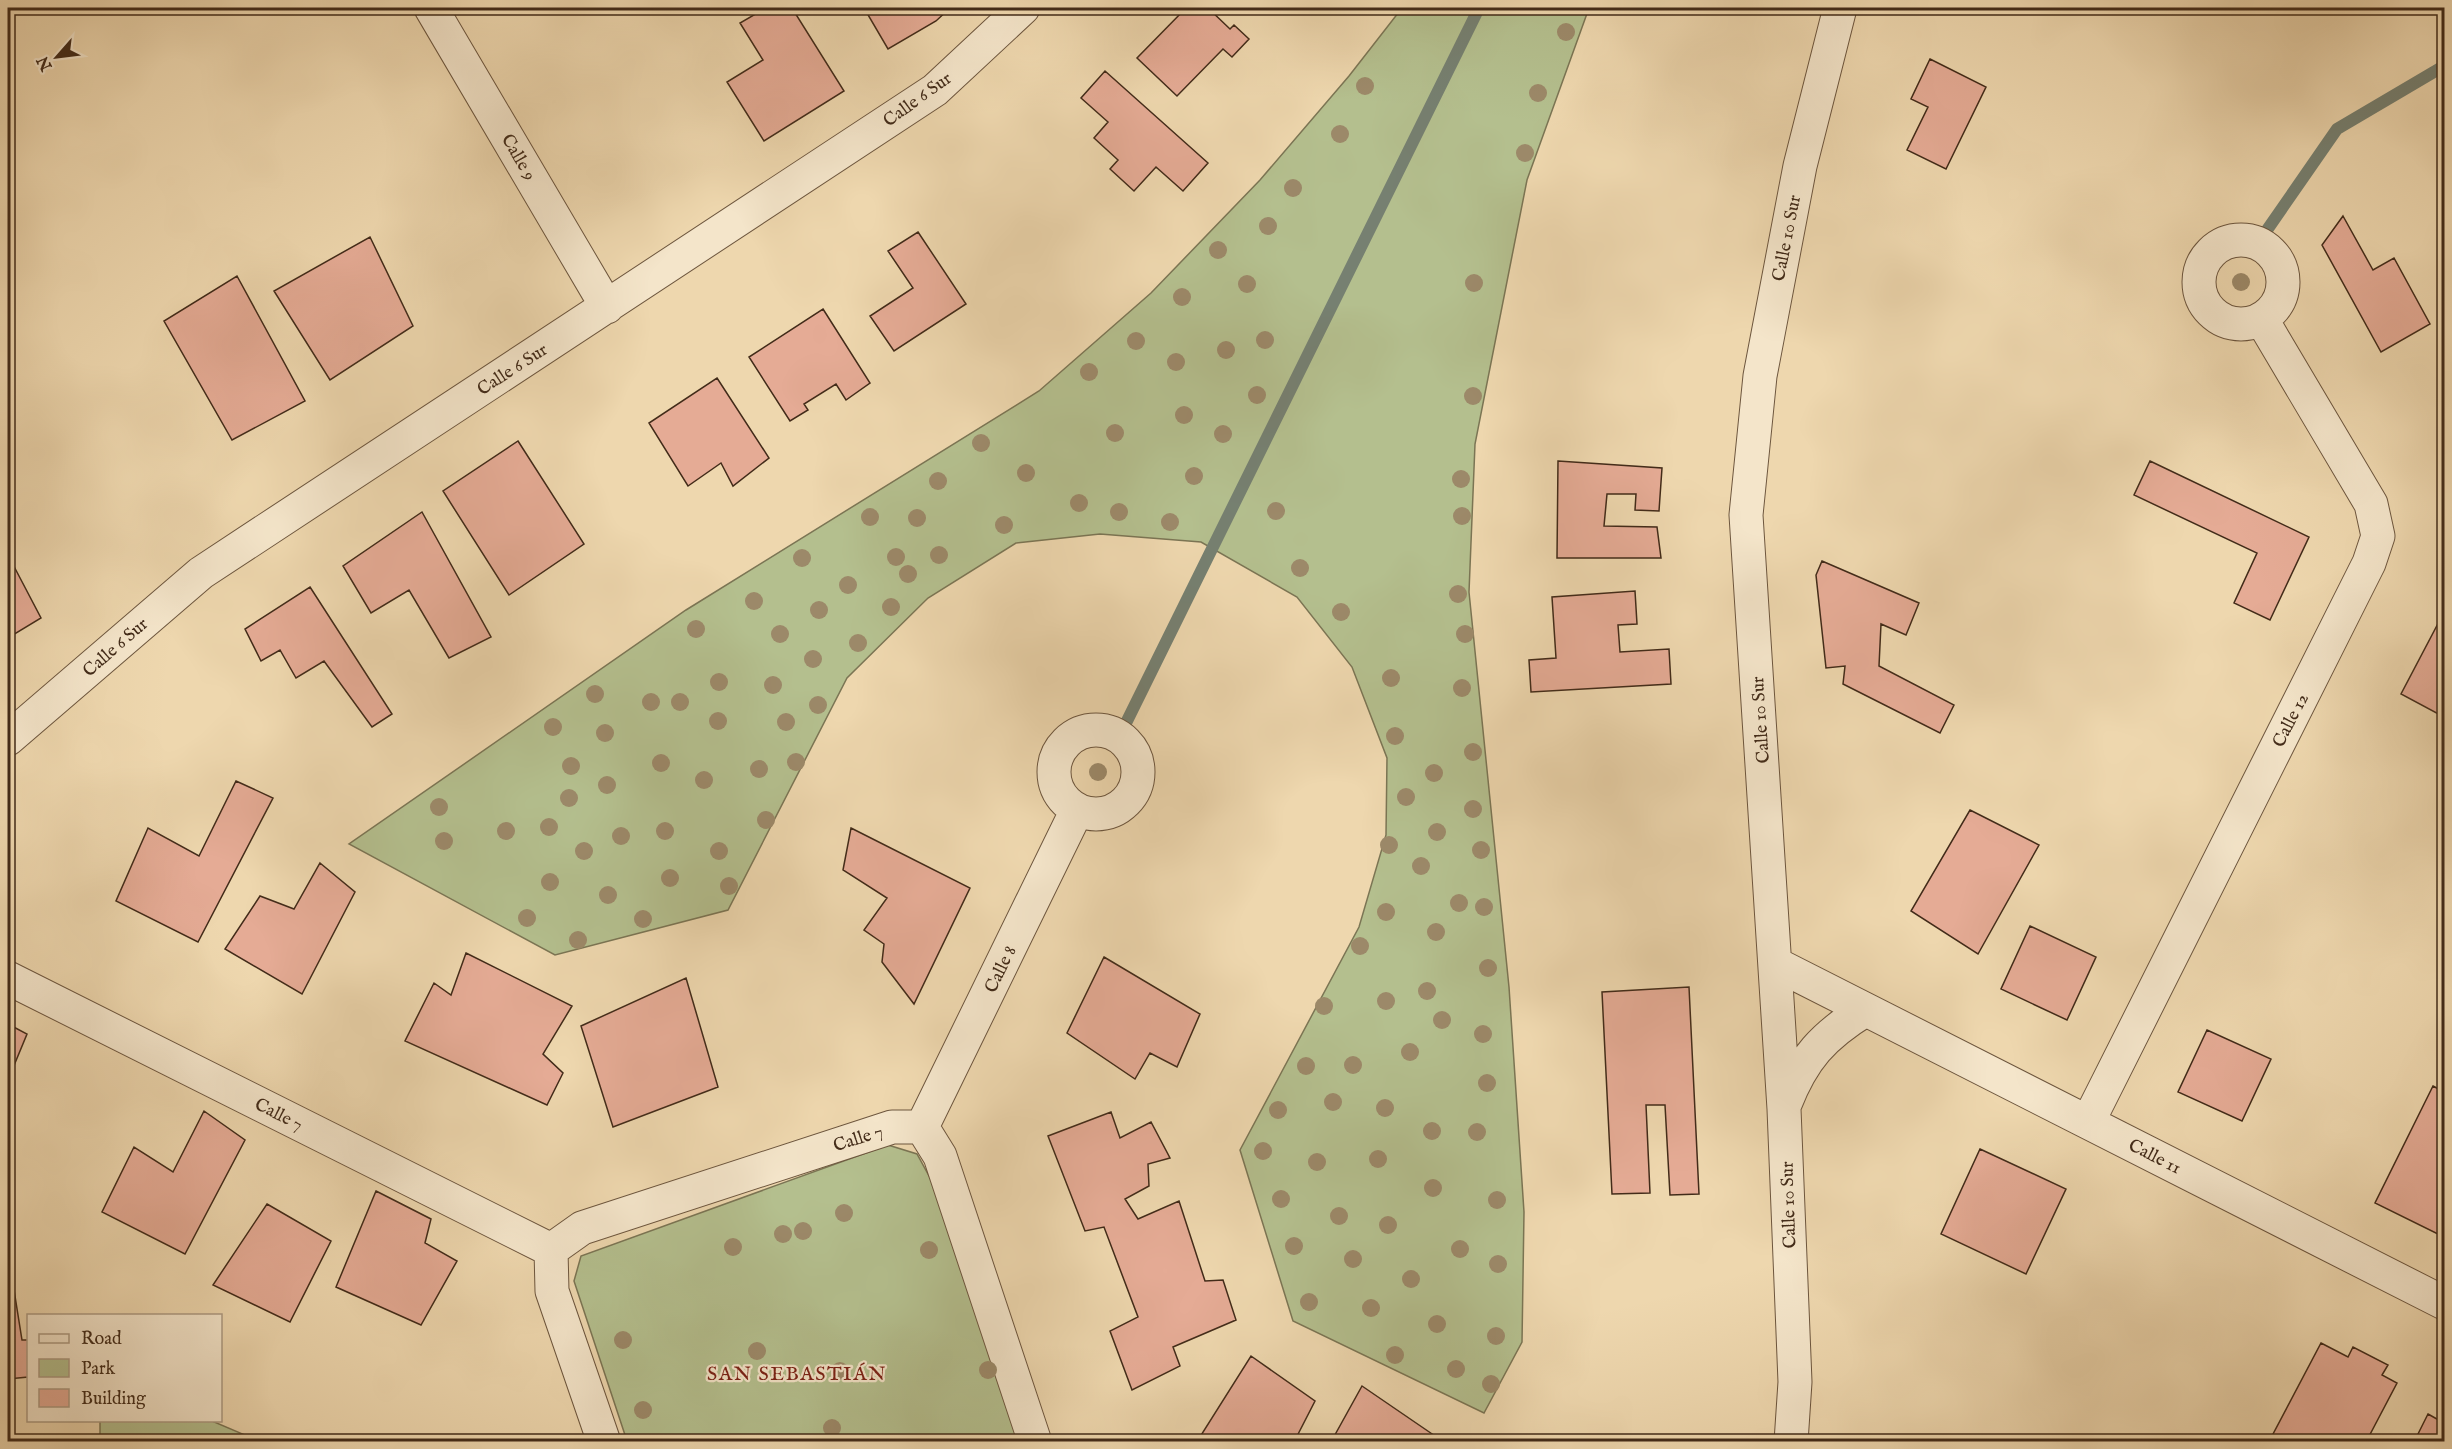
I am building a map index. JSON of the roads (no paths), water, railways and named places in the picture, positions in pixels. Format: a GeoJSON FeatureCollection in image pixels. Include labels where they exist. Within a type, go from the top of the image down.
{"type":"FeatureCollection","features":[{"type":"Feature","properties":{"kind":"street","name":"Calle 9"},"geometry":{"type":"LineString","coordinates":[[431,8],[607,307]]}},
{"type":"Feature","properties":{"kind":"street","name":"Calle 6 Sur"},"geometry":{"type":"LineString","coordinates":[[8,739],[201,573],[935,90],[1023,8]]}},
{"type":"Feature","properties":{"kind":"street","name":"Calle 10 Sur"},"geometry":{"type":"LineString","coordinates":[[1791,1442],[1795,1382],[1784,1108],[1746,515],[1760,376],[1800,166],[1840,8]]}},
{"type":"Feature","properties":{"kind":"street","name":"Calle 12"},"geometry":{"type":"LineString","coordinates":[[2088,1122],[2369,563],[2378,536],[2371,504],[2262,320]]}},
{"type":"Feature","properties":{"kind":"street","name":"Calle 8"},"geometry":{"type":"LineString","coordinates":[[922,1127],[1077,810]]}},
{"type":"Feature","properties":{"kind":"street","name":"Calle 11"},"geometry":{"type":"LineString","coordinates":[[1776,964],[2445,1303]]}},
{"type":"Feature","properties":{"kind":"street","name":"Calle 7"},"geometry":{"type":"LineString","coordinates":[[8,978],[550,1250],[582,1228],[615,1217],[892,1127],[922,1127]]}},
{"type":"Feature","properties":{"kind":"street"},"geometry":{"type":"LineString","coordinates":[[1784,1108],[1795,1078],[1814,1050],[1837,1027],[1865,1010]]}},
{"type":"Feature","properties":{"kind":"street"},"geometry":{"type":"LineString","coordinates":[[922,1127],[940,1156],[1035,1442]]}},
{"type":"Feature","properties":{"kind":"street"},"geometry":{"type":"LineString","coordinates":[[550,1250],[552,1291],[604,1442]]}},
{"type":"Feature","properties":{"kind":"waterway"},"geometry":{"type":"LineString","coordinates":[[1125,725],[1479,8]]}},
{"type":"Feature","properties":{"kind":"waterway"},"geometry":{"type":"LineString","coordinates":[[2267,230],[2337,129],[2444,66]]}},
{"type":"Feature","properties":{"kind":"district","name":"SAN SEBASTIÁN"},"geometry":{"type":"Point","coordinates":[797,1373]}}]}
